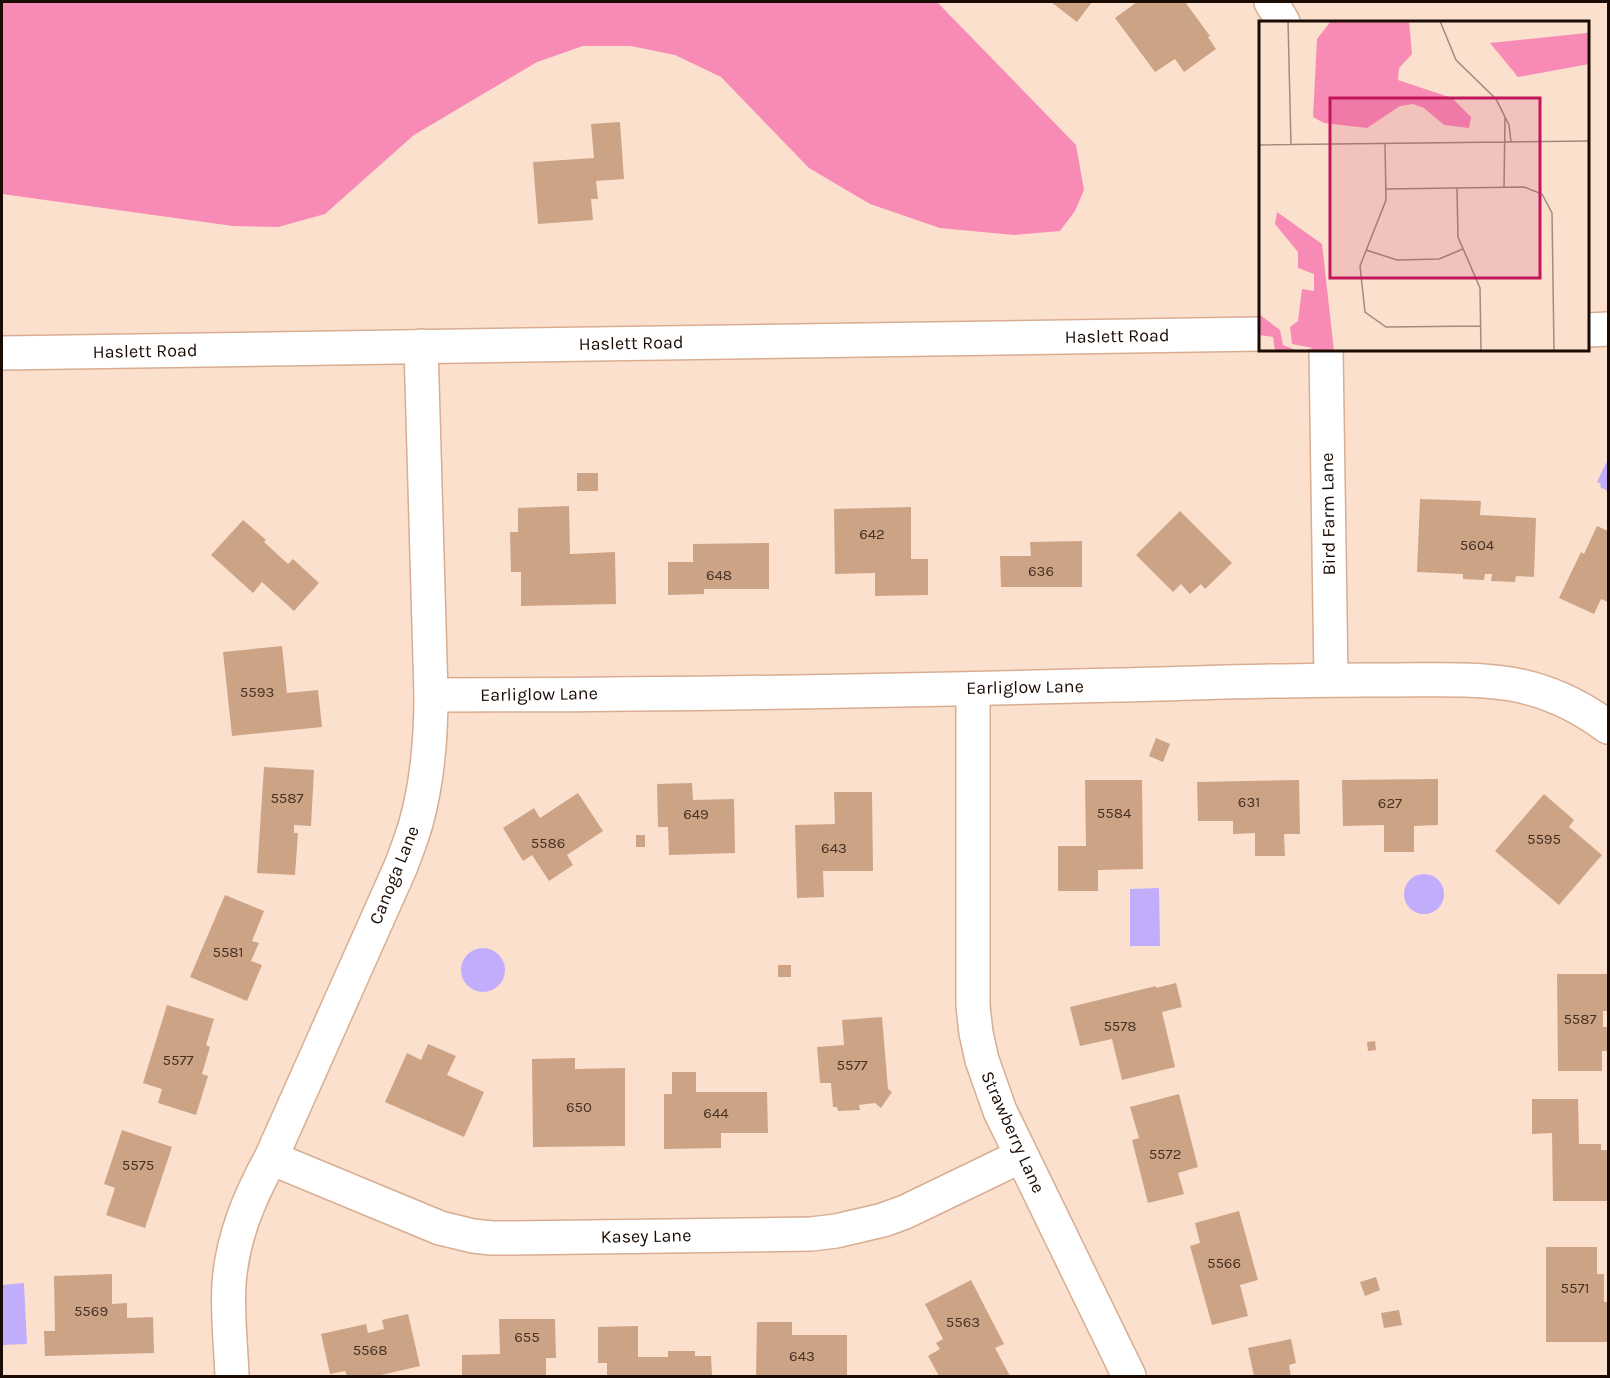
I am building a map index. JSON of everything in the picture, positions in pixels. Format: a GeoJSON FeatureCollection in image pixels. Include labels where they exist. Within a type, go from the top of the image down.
{"type":"FeatureCollection","features":[{"type":"Feature","properties":{"kind":"street"},"geometry":{"type":"LineString","coordinates":[[1271,2],[1282,21]]}},
{"type":"Feature","properties":{"kind":"street"},"geometry":{"type":"LineString","coordinates":[[1589,330],[1608,329]]}},
{"type":"Feature","properties":{"kind":"street","name":"Haslett Road"},"geometry":{"type":"LineString","coordinates":[[2,353],[1259,334]]}},
{"type":"Feature","properties":{"kind":"street","name":"Canoga Lane"},"geometry":{"type":"LineString","coordinates":[[232,1377],[229,1285],[234,1251],[246,1208],[400,866],[416,824],[427,770],[431,738],[431,694],[421,346]]}},
{"type":"Feature","properties":{"kind":"street","name":"Bird Farm Lane"},"geometry":{"type":"LineString","coordinates":[[1326,351],[1331,679]]}},
{"type":"Feature","properties":{"kind":"street","name":"Earliglow Lane"},"geometry":{"type":"LineString","coordinates":[[431,694],[974,689],[1331,679],[1486,681],[1515,684],[1543,692],[1570,704],[1608,727]]}},
{"type":"Feature","properties":{"kind":"street","name":"Strawberry Lane"},"geometry":{"type":"LineString","coordinates":[[974,689],[973,979],[974,1015],[982,1060],[1000,1111],[1129,1377]]}},
{"type":"Feature","properties":{"kind":"street","name":"Kasey Lane"},"geometry":{"type":"LineString","coordinates":[[270,1158],[440,1228],[473,1236],[512,1238],[836,1232],[905,1212],[1021,1156]]}},
{"type":"Feature","properties":{"kind":"shaded area"},"geometry":{"type":"Polygon","coordinates":[[[2,2],[937,2],[1076,145],[1084,190],[1075,211],[1060,231],[1014,235],[940,228],[870,204],[809,168],[721,77],[675,55],[631,46],[583,46],[537,62],[414,135],[325,214],[278,227],[233,226],[2,194],[2,2]]]}},
{"type":"Feature","properties":{"kind":"shaded area"},"geometry":{"type":"Polygon","coordinates":[[[1608,459],[1608,491],[1600,487],[1601,484],[1597,482],[1608,459]]]}},
{"type":"Feature","properties":{"kind":"shaded area"},"geometry":{"type":"Polygon","coordinates":[[[1424,874],[1438,880],[1444,894],[1438,908],[1424,914],[1410,908],[1404,894],[1410,880],[1424,874]]]}},
{"type":"Feature","properties":{"kind":"shaded area"},"geometry":{"type":"Polygon","coordinates":[[[1159,888],[1160,946],[1130,946],[1130,889],[1159,888]]]}},
{"type":"Feature","properties":{"kind":"shaded area"},"geometry":{"type":"Polygon","coordinates":[[[483,948],[498,955],[505,970],[498,985],[483,992],[468,985],[461,970],[468,955],[483,948]]]}},
{"type":"Feature","properties":{"kind":"shaded area"},"geometry":{"type":"Polygon","coordinates":[[[24,1283],[27,1344],[2,1345],[2,1285],[24,1283]]]}},
{"type":"Feature","properties":{"kind":"building"},"geometry":{"type":"Polygon","coordinates":[[[1051,2],[1092,2],[1077,22],[1051,2]]]}},
{"type":"Feature","properties":{"kind":"building"},"geometry":{"type":"Polygon","coordinates":[[[1137,2],[1185,2],[1210,36],[1208,37],[1216,49],[1184,72],[1175,59],[1155,72],[1115,18],[1137,2]]]}},
{"type":"Feature","properties":{"kind":"building"},"geometry":{"type":"Polygon","coordinates":[[[620,122],[624,179],[596,181],[598,199],[591,199],[593,220],[538,224],[533,162],[594,158],[591,124],[620,122]]]}},
{"type":"Feature","properties":{"kind":"building"},"geometry":{"type":"Polygon","coordinates":[[[577,473],[598,473],[598,491],[577,491],[577,473]]]}},
{"type":"Feature","properties":{"kind":"building"},"geometry":{"type":"Polygon","coordinates":[[[1420,499],[1481,501],[1480,515],[1536,518],[1534,577],[1516,576],[1515,582],[1491,581],[1492,574],[1485,574],[1484,580],[1463,579],[1463,574],[1417,572],[1420,499]]]}},
{"type":"Feature","properties":{"kind":"building"},"geometry":{"type":"Polygon","coordinates":[[[569,506],[570,554],[615,552],[616,604],[521,606],[521,572],[511,572],[510,532],[518,532],[518,508],[569,506]]]}},
{"type":"Feature","properties":{"kind":"building"},"geometry":{"type":"Polygon","coordinates":[[[911,507],[911,559],[928,559],[928,595],[875,596],[875,573],[835,574],[834,509],[911,507]]]}},
{"type":"Feature","properties":{"kind":"building"},"geometry":{"type":"Polygon","coordinates":[[[1180,511],[1232,563],[1205,589],[1201,584],[1190,594],[1181,584],[1173,592],[1136,555],[1180,511]]]}},
{"type":"Feature","properties":{"kind":"building"},"geometry":{"type":"Polygon","coordinates":[[[243,520],[288,564],[293,559],[319,583],[294,611],[262,582],[253,593],[211,555],[243,520]]]}},
{"type":"Feature","properties":{"kind":"building"},"geometry":{"type":"Polygon","coordinates":[[[1597,526],[1608,531],[1608,602],[1601,599],[1594,614],[1559,598],[1581,552],[1584,554],[1597,526]]]}},
{"type":"Feature","properties":{"kind":"building"},"geometry":{"type":"Polygon","coordinates":[[[1082,541],[1082,587],[1001,587],[1000,556],[1031,556],[1030,542],[1082,541]]]}},
{"type":"Feature","properties":{"kind":"building"},"geometry":{"type":"Polygon","coordinates":[[[769,543],[769,589],[704,589],[704,594],[668,595],[668,562],[693,562],[693,544],[769,543]]]}},
{"type":"Feature","properties":{"kind":"building"},"geometry":{"type":"Polygon","coordinates":[[[282,646],[287,693],[318,690],[322,727],[232,736],[223,652],[282,646]]]}},
{"type":"Feature","properties":{"kind":"building"},"geometry":{"type":"Polygon","coordinates":[[[1156,738],[1170,744],[1163,762],[1149,756],[1156,738]]]}},
{"type":"Feature","properties":{"kind":"building"},"geometry":{"type":"Polygon","coordinates":[[[264,767],[314,770],[311,826],[294,825],[294,833],[298,833],[295,875],[257,873],[264,767]]]}},
{"type":"Feature","properties":{"kind":"building"},"geometry":{"type":"Polygon","coordinates":[[[1438,779],[1438,825],[1414,826],[1414,852],[1384,852],[1384,825],[1343,826],[1342,780],[1438,779]]]}},
{"type":"Feature","properties":{"kind":"building"},"geometry":{"type":"Polygon","coordinates":[[[1085,780],[1142,780],[1143,869],[1098,870],[1098,891],[1058,891],[1058,846],[1086,846],[1085,780]]]}},
{"type":"Feature","properties":{"kind":"building"},"geometry":{"type":"Polygon","coordinates":[[[1299,780],[1300,834],[1284,834],[1285,856],[1255,856],[1255,833],[1233,834],[1233,821],[1198,821],[1197,782],[1299,780]]]}},
{"type":"Feature","properties":{"kind":"building"},"geometry":{"type":"Polygon","coordinates":[[[692,783],[693,800],[734,799],[735,853],[669,855],[668,827],[658,827],[657,784],[692,783]]]}},
{"type":"Feature","properties":{"kind":"building"},"geometry":{"type":"Polygon","coordinates":[[[834,792],[872,792],[873,871],[823,871],[824,897],[797,898],[795,825],[835,824],[834,792]]]}},
{"type":"Feature","properties":{"kind":"building"},"geometry":{"type":"Polygon","coordinates":[[[578,793],[603,831],[567,855],[573,865],[549,881],[532,855],[523,861],[503,828],[534,808],[540,818],[578,793]]]}},
{"type":"Feature","properties":{"kind":"building"},"geometry":{"type":"Polygon","coordinates":[[[1544,794],[1574,820],[1569,827],[1602,855],[1559,905],[1495,851],[1544,794]]]}},
{"type":"Feature","properties":{"kind":"building"},"geometry":{"type":"Polygon","coordinates":[[[636,835],[645,835],[645,847],[636,847],[636,835]]]}},
{"type":"Feature","properties":{"kind":"building"},"geometry":{"type":"Polygon","coordinates":[[[225,895],[264,911],[252,941],[259,943],[251,961],[262,965],[247,1001],[190,977],[225,895]]]}},
{"type":"Feature","properties":{"kind":"building"},"geometry":{"type":"Polygon","coordinates":[[[778,965],[791,965],[791,977],[778,977],[778,965]]]}},
{"type":"Feature","properties":{"kind":"building"},"geometry":{"type":"Polygon","coordinates":[[[1557,974],[1608,974],[1608,1011],[1603,1011],[1603,1027],[1607,1027],[1607,1051],[1602,1051],[1602,1071],[1558,1071],[1557,974]]]}},
{"type":"Feature","properties":{"kind":"building"},"geometry":{"type":"Polygon","coordinates":[[[1176,983],[1182,1007],[1162,1012],[1175,1067],[1122,1080],[1112,1039],[1080,1046],[1070,1007],[1176,983]]]}},
{"type":"Feature","properties":{"kind":"building"},"geometry":{"type":"Polygon","coordinates":[[[167,1005],[214,1019],[206,1045],[210,1047],[202,1074],[208,1076],[196,1115],[158,1103],[162,1089],[143,1083],[167,1005]]]}},
{"type":"Feature","properties":{"kind":"building"},"geometry":{"type":"Polygon","coordinates":[[[882,1017],[888,1089],[892,1092],[881,1108],[875,1103],[859,1105],[860,1110],[838,1111],[837,1107],[833,1107],[831,1083],[820,1083],[817,1047],[844,1045],[842,1020],[882,1017]]]}},
{"type":"Feature","properties":{"kind":"building"},"geometry":{"type":"Polygon","coordinates":[[[1375,1041],[1376,1050],[1368,1051],[1367,1042],[1375,1041]]]}},
{"type":"Feature","properties":{"kind":"building"},"geometry":{"type":"Polygon","coordinates":[[[428,1044],[456,1056],[447,1075],[484,1092],[464,1137],[385,1102],[407,1053],[421,1060],[428,1044]]]}},
{"type":"Feature","properties":{"kind":"building"},"geometry":{"type":"Polygon","coordinates":[[[575,1058],[575,1069],[625,1068],[625,1146],[533,1147],[532,1059],[575,1058]]]}},
{"type":"Feature","properties":{"kind":"building"},"geometry":{"type":"Polygon","coordinates":[[[672,1072],[696,1072],[696,1092],[767,1092],[768,1133],[721,1133],[721,1148],[664,1149],[664,1094],[672,1094],[672,1072]]]}},
{"type":"Feature","properties":{"kind":"building"},"geometry":{"type":"Polygon","coordinates":[[[1179,1094],[1198,1167],[1178,1173],[1184,1194],[1148,1203],[1132,1140],[1139,1138],[1130,1107],[1179,1094]]]}},
{"type":"Feature","properties":{"kind":"building"},"geometry":{"type":"Polygon","coordinates":[[[1532,1099],[1578,1099],[1579,1144],[1601,1144],[1601,1150],[1608,1150],[1608,1201],[1553,1201],[1552,1133],[1532,1134],[1532,1099]]]}},
{"type":"Feature","properties":{"kind":"building"},"geometry":{"type":"Polygon","coordinates":[[[122,1130],[172,1147],[145,1228],[106,1215],[115,1188],[104,1184],[122,1130]]]}},
{"type":"Feature","properties":{"kind":"building"},"geometry":{"type":"Polygon","coordinates":[[[1239,1211],[1258,1280],[1240,1285],[1248,1316],[1212,1325],[1190,1246],[1200,1243],[1195,1223],[1239,1211]]]}},
{"type":"Feature","properties":{"kind":"building"},"geometry":{"type":"Polygon","coordinates":[[[1546,1247],[1597,1247],[1597,1274],[1604,1274],[1604,1302],[1608,1302],[1608,1342],[1546,1342],[1546,1247]]]}},
{"type":"Feature","properties":{"kind":"building"},"geometry":{"type":"Polygon","coordinates":[[[112,1274],[112,1304],[127,1303],[127,1318],[153,1317],[154,1353],[45,1356],[44,1331],[55,1331],[54,1276],[112,1274]]]}},
{"type":"Feature","properties":{"kind":"building"},"geometry":{"type":"Polygon","coordinates":[[[1376,1277],[1380,1290],[1365,1296],[1360,1282],[1376,1277]]]}},
{"type":"Feature","properties":{"kind":"building"},"geometry":{"type":"Polygon","coordinates":[[[971,1280],[1004,1344],[995,1348],[1010,1376],[939,1376],[928,1356],[940,1349],[936,1343],[943,1339],[925,1304],[971,1280]]]}},
{"type":"Feature","properties":{"kind":"building"},"geometry":{"type":"Polygon","coordinates":[[[1399,1310],[1402,1325],[1384,1328],[1381,1313],[1399,1310]]]}},
{"type":"Feature","properties":{"kind":"building"},"geometry":{"type":"Polygon","coordinates":[[[408,1314],[420,1366],[377,1376],[347,1376],[345,1371],[330,1374],[321,1334],[366,1324],[368,1333],[384,1329],[382,1320],[408,1314]]]}},
{"type":"Feature","properties":{"kind":"building"},"geometry":{"type":"Polygon","coordinates":[[[499,1319],[555,1319],[556,1358],[546,1358],[546,1376],[462,1376],[462,1355],[500,1354],[499,1319]]]}},
{"type":"Feature","properties":{"kind":"building"},"geometry":{"type":"Polygon","coordinates":[[[757,1322],[792,1322],[792,1335],[847,1335],[847,1376],[756,1376],[757,1322]]]}},
{"type":"Feature","properties":{"kind":"building"},"geometry":{"type":"Polygon","coordinates":[[[638,1326],[638,1357],[668,1357],[668,1351],[695,1351],[695,1356],[711,1356],[712,1376],[607,1376],[607,1363],[598,1363],[598,1327],[638,1326]]]}},
{"type":"Feature","properties":{"kind":"building"},"geometry":{"type":"Polygon","coordinates":[[[1291,1339],[1296,1363],[1289,1365],[1291,1376],[1254,1376],[1248,1348],[1291,1339]]]}}]}
